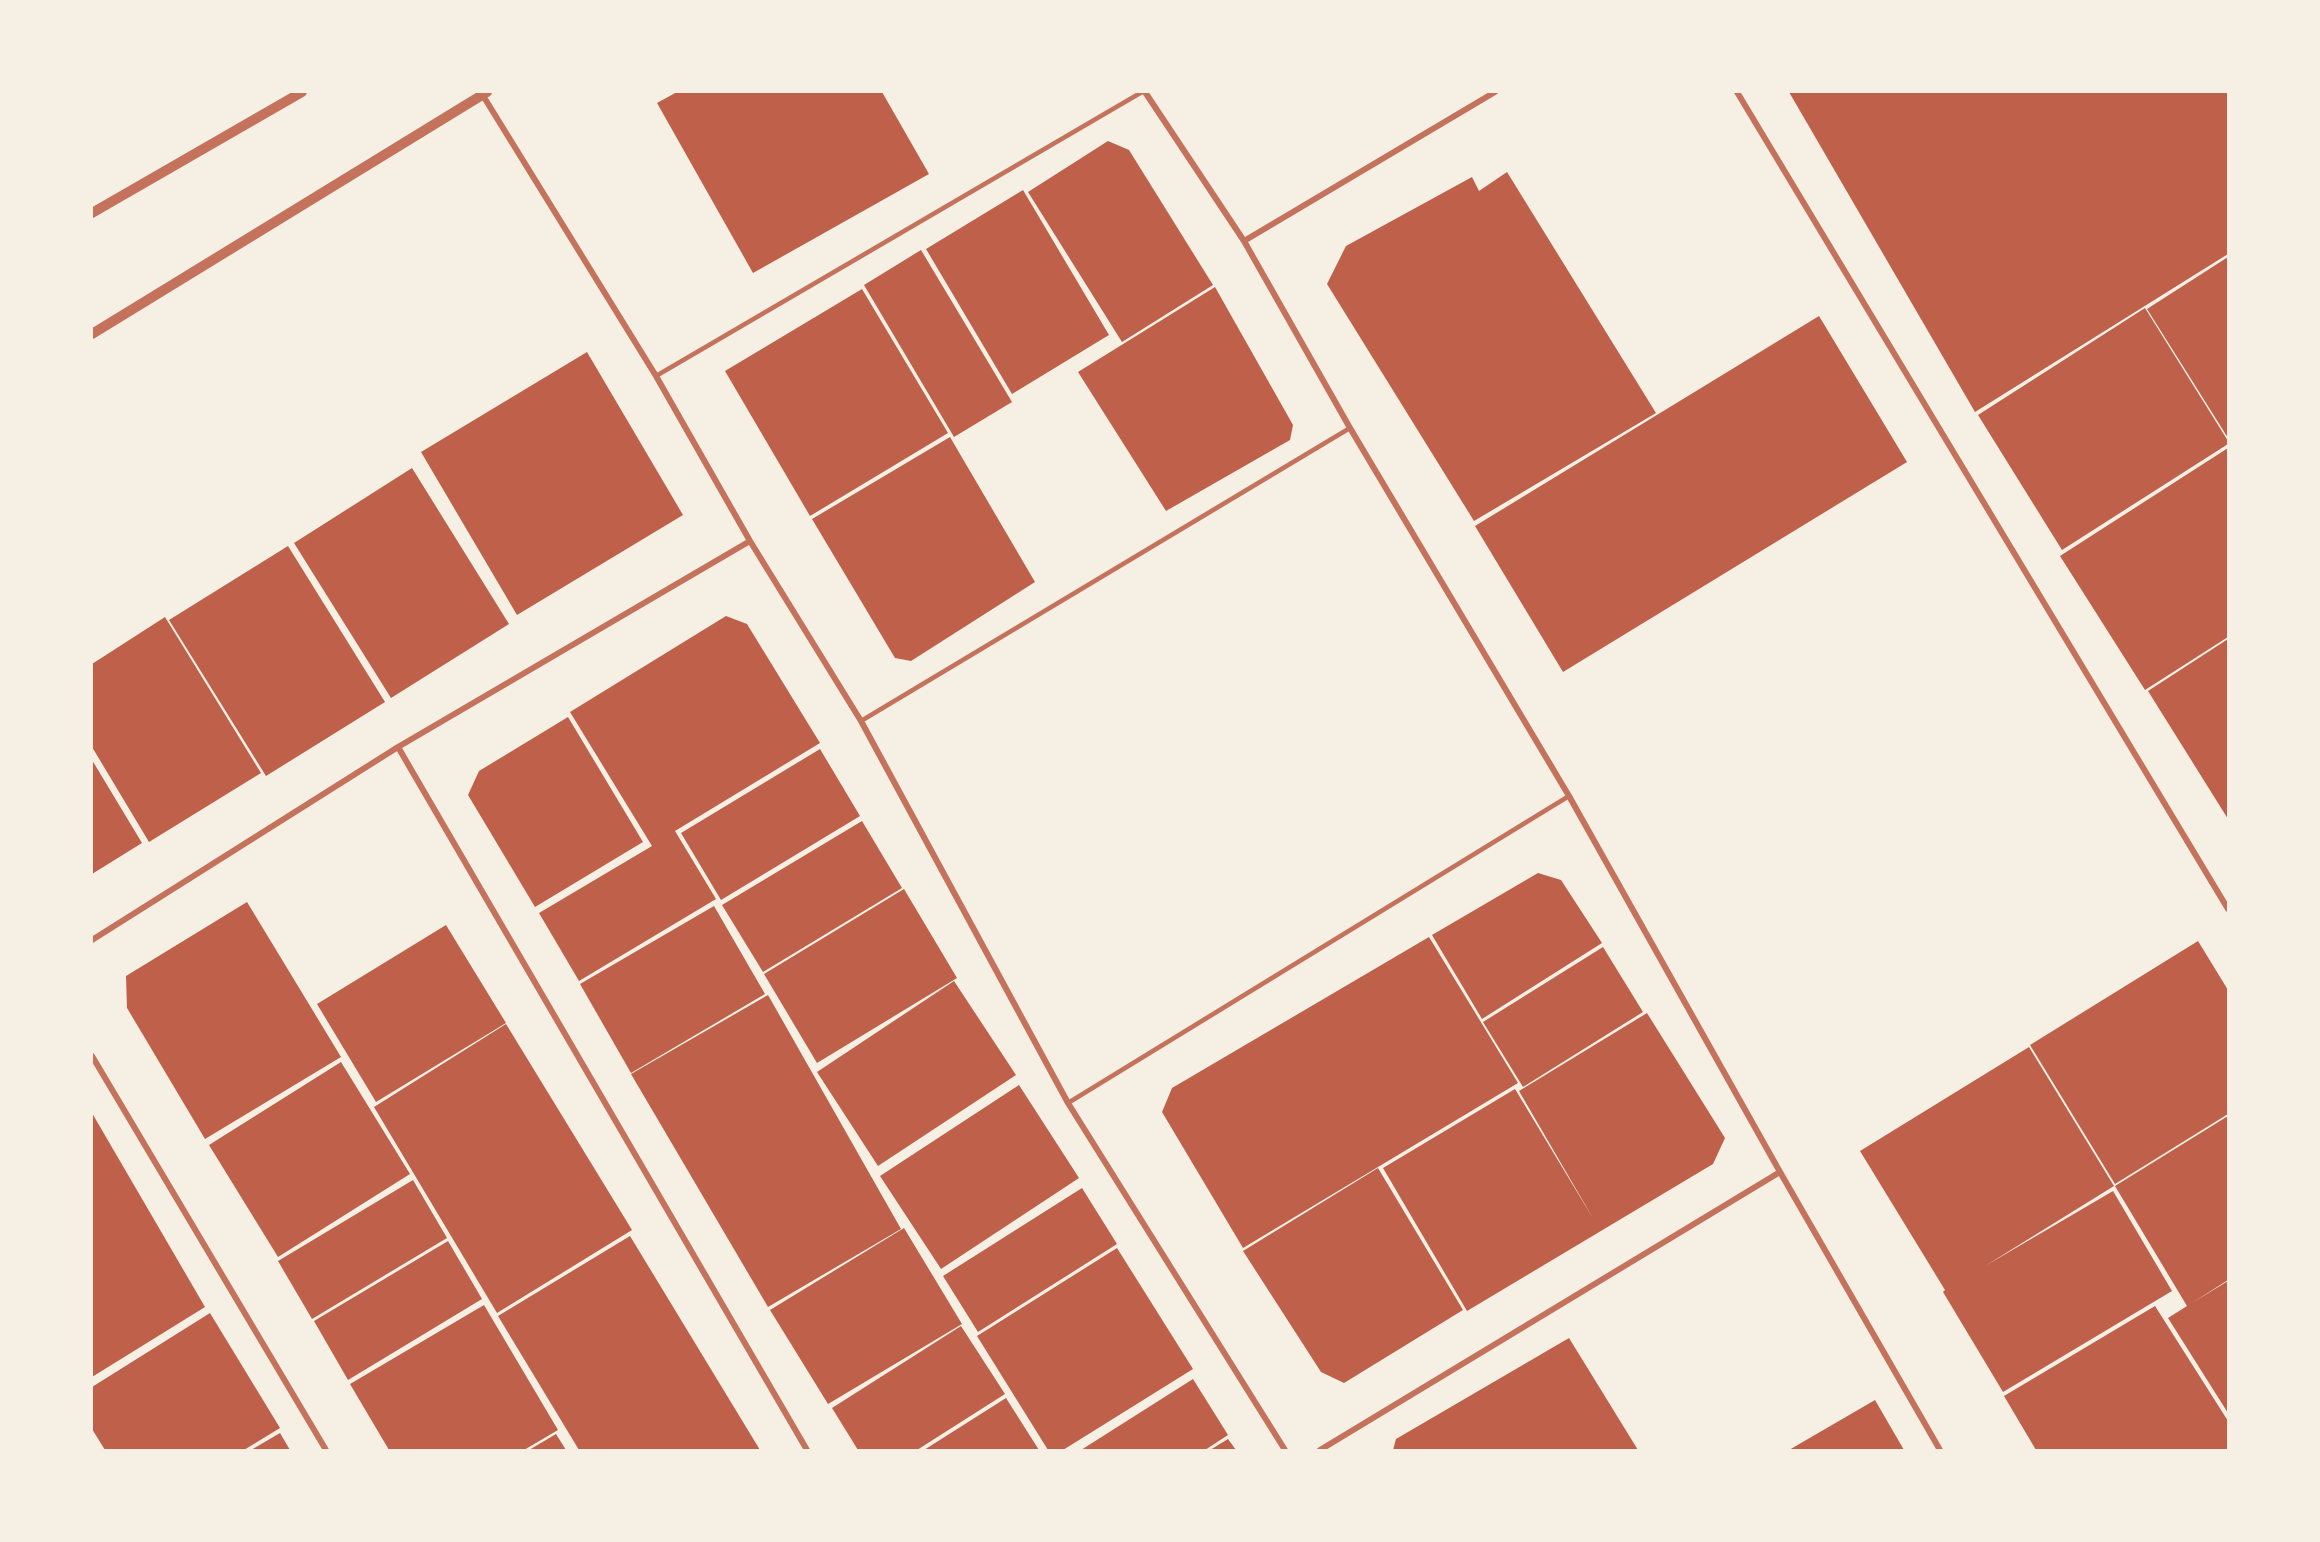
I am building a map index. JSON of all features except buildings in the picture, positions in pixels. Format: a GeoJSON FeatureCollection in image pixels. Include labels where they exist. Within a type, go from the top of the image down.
{"type":"FeatureCollection","features":[{"type":"Feature","properties":{"kind":"street"},"geometry":{"type":"LineString","coordinates":[[92,213],[302,92]]}},
{"type":"Feature","properties":{"kind":"street"},"geometry":{"type":"LineString","coordinates":[[1143,92],[1244,242],[1350,428],[1569,796],[1780,1172],[1940,1450]]}},
{"type":"Feature","properties":{"kind":"street"},"geometry":{"type":"LineString","coordinates":[[1244,242],[1495,92]]}},
{"type":"Feature","properties":{"kind":"street"},"geometry":{"type":"LineString","coordinates":[[1737,92],[2229,909]]}},
{"type":"Feature","properties":{"kind":"street"},"geometry":{"type":"LineString","coordinates":[[92,334],[485,93],[656,376],[750,541],[861,721],[1068,1103],[1285,1450]]}},
{"type":"Feature","properties":{"kind":"street"},"geometry":{"type":"LineString","coordinates":[[92,940],[398,747],[750,541]]}},
{"type":"Feature","properties":{"kind":"street"},"geometry":{"type":"LineString","coordinates":[[398,747],[807,1450]]}},
{"type":"Feature","properties":{"kind":"street"},"geometry":{"type":"LineString","coordinates":[[92,1056],[326,1450]]}},
{"type":"Feature","properties":{"kind":"street"},"geometry":{"type":"LineString","coordinates":[[1320,1450],[1780,1172]]}},
{"type":"Feature","properties":{"kind":"lane"},"geometry":{"type":"LineString","coordinates":[[656,376],[1143,92]]}},
{"type":"Feature","properties":{"kind":"lane"},"geometry":{"type":"LineString","coordinates":[[861,721],[1350,428]]}},
{"type":"Feature","properties":{"kind":"lane"},"geometry":{"type":"LineString","coordinates":[[1068,1103],[1569,796]]}}]}
